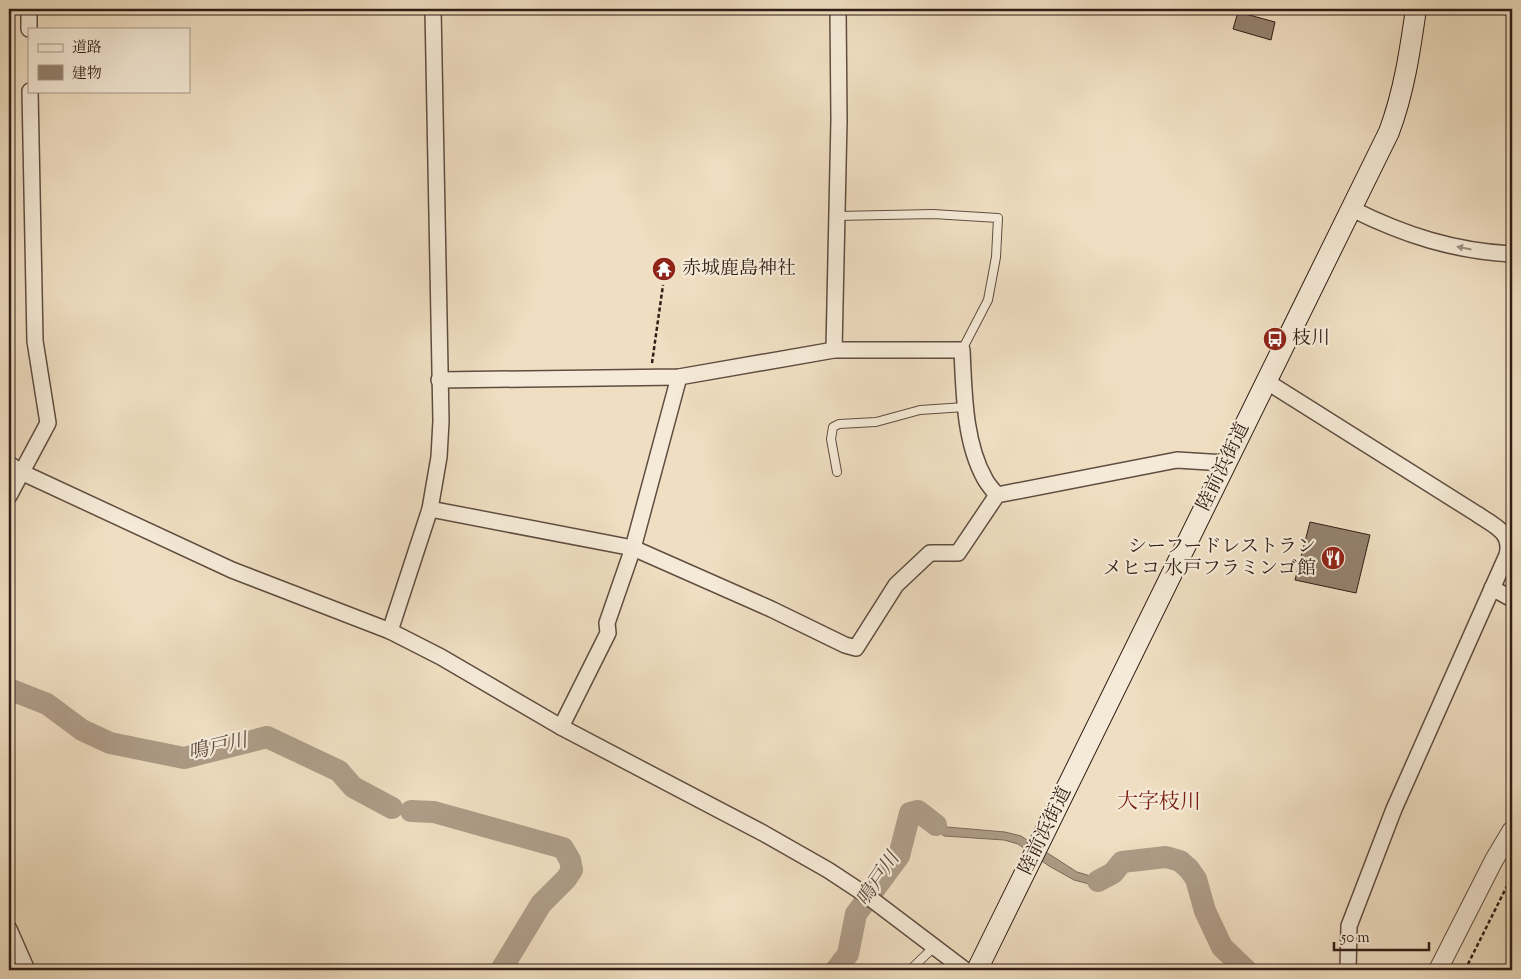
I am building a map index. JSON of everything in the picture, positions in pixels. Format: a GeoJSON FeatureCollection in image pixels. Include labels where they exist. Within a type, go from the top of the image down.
{"type":"FeatureCollection","features":[{"type":"Feature","properties":{"kind":"main road","name":"陸前浜街道"},"geometry":{"type":"LineString","coordinates":[[977,970],[1388,132],[1400,100],[1407,70],[1416,9]]}},
{"type":"Feature","properties":{"kind":"street"},"geometry":{"type":"LineString","coordinates":[[29,9],[29,28]]}},
{"type":"Feature","properties":{"kind":"street"},"geometry":{"type":"LineString","coordinates":[[390,631],[430,509],[439,457],[441,421],[433,9]]}},
{"type":"Feature","properties":{"kind":"street"},"geometry":{"type":"LineString","coordinates":[[834,350],[839,120],[838,9]]}},
{"type":"Feature","properties":{"kind":"street"},"geometry":{"type":"LineString","coordinates":[[9,496],[15,468],[48,423],[35,342],[30,92]]}},
{"type":"Feature","properties":{"kind":"street"},"geometry":{"type":"LineString","coordinates":[[1352,208],[1384,225],[1414,237],[1467,249],[1512,254]]}},
{"type":"Feature","properties":{"kind":"street"},"geometry":{"type":"LineString","coordinates":[[439,380],[679,377],[834,350],[962,350],[965,407],[975,458],[986,481],[997,495]]}},
{"type":"Feature","properties":{"kind":"street"},"geometry":{"type":"LineString","coordinates":[[561,727],[608,633],[607,623],[633,548],[679,377]]}},
{"type":"Feature","properties":{"kind":"street"},"geometry":{"type":"LineString","coordinates":[[1266,381],[1477,514],[1502,532],[1507,537],[1510,545],[1394,809],[1349,926],[1346,970]]}},
{"type":"Feature","properties":{"kind":"street"},"geometry":{"type":"LineString","coordinates":[[430,509],[633,548],[771,610],[845,646],[856,648],[896,585],[930,553],[958,552],[997,495],[1177,460],[1226,463]]}},
{"type":"Feature","properties":{"kind":"street"},"geometry":{"type":"LineString","coordinates":[[15,468],[232,570],[390,631],[441,657],[561,727],[763,833],[828,870],[870,898],[966,970]]}},
{"type":"Feature","properties":{"kind":"street"},"geometry":{"type":"LineString","coordinates":[[1492,588],[1512,599]]}},
{"type":"Feature","properties":{"kind":"street"},"geometry":{"type":"LineString","coordinates":[[1438,970],[1494,860],[1512,830]]}},
{"type":"Feature","properties":{"kind":"street"},"geometry":{"type":"LineString","coordinates":[[9,929],[27,970]]}},
{"type":"Feature","properties":{"kind":"lane"},"geometry":{"type":"LineString","coordinates":[[837,216],[933,214],[998,218],[996,257],[988,300],[962,350]]}},
{"type":"Feature","properties":{"kind":"lane"},"geometry":{"type":"LineString","coordinates":[[837,472],[831,439],[833,427],[839,424],[876,422],[920,410],[965,407]]}},
{"type":"Feature","properties":{"kind":"lane"},"geometry":{"type":"LineString","coordinates":[[910,970],[934,947]]}},
{"type":"Feature","properties":{"kind":"path"},"geometry":{"type":"LineString","coordinates":[[651,377],[663,284]]}},
{"type":"Feature","properties":{"kind":"path"},"geometry":{"type":"LineString","coordinates":[[1465,970],[1512,876]]}},
{"type":"Feature","properties":{"kind":"shaded area"},"geometry":{"type":"Polygon","coordinates":[[[919,807],[947,827],[1005,832],[1021,836],[1077,872],[1097,878],[1111,870],[1120,859],[1124,865],[1115,875],[1097,886],[1074,880],[1049,866],[1018,844],[1004,840],[944,836],[918,815],[912,816],[907,810],[919,807]]]}},
{"type":"Feature","properties":{"kind":"building"},"geometry":{"type":"Polygon","coordinates":[[[1238,12],[1275,22],[1271,40],[1233,29],[1238,12]]]}},
{"type":"Feature","properties":{"kind":"building","name":"シーフードレストラン メヒコ 水戸フラミンゴ館"},"geometry":{"type":"Polygon","coordinates":[[[1310,522],[1370,535],[1356,593],[1295,580],[1310,522]]]}},
{"type":"Feature","properties":{"kind":"waterway","name":"鳴戸川"},"geometry":{"type":"LineString","coordinates":[[9,689],[47,704],[82,730],[110,743],[184,758],[267,737],[339,771],[353,787],[392,808]]}},
{"type":"Feature","properties":{"kind":"waterway","name":"鳴戸川"},"geometry":{"type":"LineString","coordinates":[[411,811],[434,812],[563,848],[570,860],[572,870],[566,879],[541,904],[501,970]]}},
{"type":"Feature","properties":{"kind":"waterway","name":"鳴戸川"},"geometry":{"type":"LineString","coordinates":[[836,970],[848,954],[856,914],[899,856],[910,813],[918,811],[936,825]]}},
{"type":"Feature","properties":{"kind":"waterway","name":"鳴戸川"},"geometry":{"type":"LineString","coordinates":[[1098,881],[1113,873],[1122,862],[1166,857],[1180,861],[1196,879],[1205,911],[1222,947],[1246,970]]}},
{"type":"Feature","properties":{"kind":"place","name":"赤城鹿島神社"},"geometry":{"type":"Point","coordinates":[664,269]}},
{"type":"Feature","properties":{"kind":"place","name":"枝川"},"geometry":{"type":"Point","coordinates":[1275,339]}},
{"type":"Feature","properties":{"kind":"place","name":"シーフードレストラン メヒコ 水戸フラミンゴ館"},"geometry":{"type":"Point","coordinates":[1333,558]}},
{"type":"Feature","properties":{"kind":"district","name":"大字枝川"},"geometry":{"type":"Point","coordinates":[1159,803]}}]}
